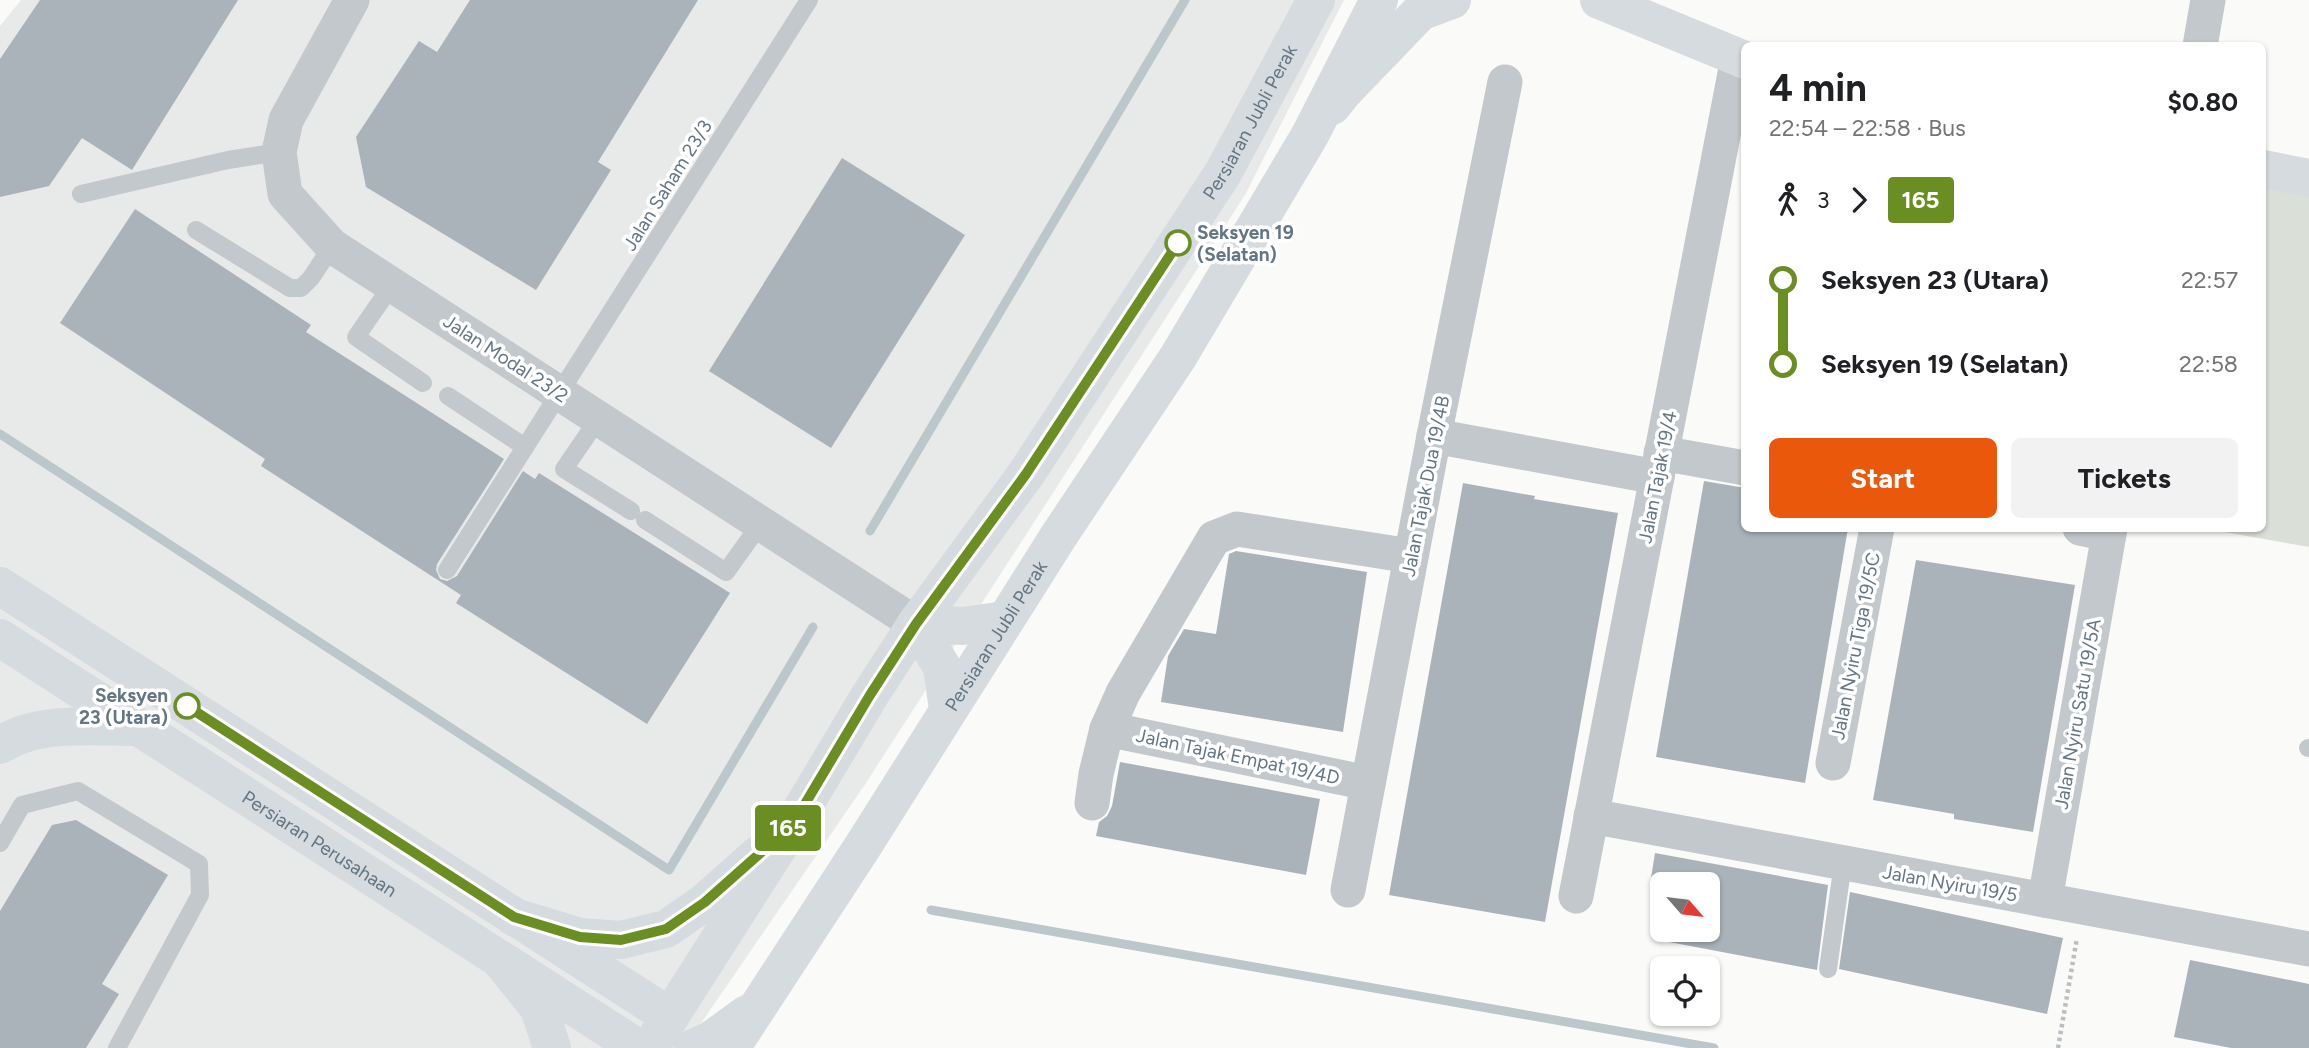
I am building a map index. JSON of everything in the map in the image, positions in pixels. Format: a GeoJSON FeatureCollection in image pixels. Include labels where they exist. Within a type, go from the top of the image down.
{"type":"FeatureCollection","features":[{"type":"Feature","properties":{"kind":"main road","name":"Persiaran Jubli Perak"},"geometry":{"type":"LineString","coordinates":[[668,1038],[870,695],[916,624],[1026,474],[1223,173],[1316,0]]}},
{"type":"Feature","properties":{"kind":"main road","name":"Persiaran Jubli Perak"},"geometry":{"type":"LineString","coordinates":[[731,1048],[1004,620],[1178,357],[1311,135],[1379,0]]}},
{"type":"Feature","properties":{"kind":"main road"},"geometry":{"type":"LineString","coordinates":[[1311,135],[1343,92],[1420,12],[1452,0]]}},
{"type":"Feature","properties":{"kind":"main road"},"geometry":{"type":"LineString","coordinates":[[1599,0],[1741,59]]}},
{"type":"Feature","properties":{"kind":"main road"},"geometry":{"type":"LineString","coordinates":[[2266,170],[2309,178]]}},
{"type":"Feature","properties":{"kind":"main road"},"geometry":{"type":"LineString","coordinates":[[0,586],[514,917],[668,1038]]}},
{"type":"Feature","properties":{"kind":"main road"},"geometry":{"type":"LineString","coordinates":[[916,624],[963,626],[1004,620]]}},
{"type":"Feature","properties":{"kind":"main road"},"geometry":{"type":"LineString","coordinates":[[916,624],[942,667],[948,709]]}},
{"type":"Feature","properties":{"kind":"main road","name":"Persiaran Perusahaan"},"geometry":{"type":"LineString","coordinates":[[0,638],[638,1048]]}},
{"type":"Feature","properties":{"kind":"main road"},"geometry":{"type":"LineString","coordinates":[[0,745],[14,736],[58,727],[138,727]]}},
{"type":"Feature","properties":{"kind":"main road"},"geometry":{"type":"LineString","coordinates":[[514,917],[580,937],[621,940],[666,929],[705,902],[793,824]]}},
{"type":"Feature","properties":{"kind":"main road"},"geometry":{"type":"LineString","coordinates":[[501,961],[539,1008],[552,1048]]}},
{"type":"Feature","properties":{"kind":"main road"},"geometry":{"type":"LineString","coordinates":[[693,1048],[711,1040],[760,1004]]}},
{"type":"Feature","properties":{"kind":"street","name":"Jalan Modal 23/2"},"geometry":{"type":"LineString","coordinates":[[352,0],[286,120],[279,152],[285,194],[332,246],[916,624]]}},
{"type":"Feature","properties":{"kind":"street"},"geometry":{"type":"LineString","coordinates":[[2201,42],[2208,0]]}},
{"type":"Feature","properties":{"kind":"street","name":"Jalan Tajak 19/4"},"geometry":{"type":"LineString","coordinates":[[1576,896],[1741,59]]}},
{"type":"Feature","properties":{"kind":"street","name":"Jalan Tajak Dua 19/4B"},"geometry":{"type":"LineString","coordinates":[[1349,890],[1434,436],[1505,82]]}},
{"type":"Feature","properties":{"kind":"street"},"geometry":{"type":"LineString","coordinates":[[1434,436],[1659,465],[1741,468]]}},
{"type":"Feature","properties":{"kind":"street"},"geometry":{"type":"LineString","coordinates":[[1092,803],[1107,729],[1123,693],[1214,538],[1237,529],[1411,556]]}},
{"type":"Feature","properties":{"kind":"street","name":"Jalan Nyiru Tiga 19/5C"},"geometry":{"type":"LineString","coordinates":[[1833,763],[1876,532]]}},
{"type":"Feature","properties":{"kind":"street","name":"Jalan Nyiru Satu 19/5A"},"geometry":{"type":"LineString","coordinates":[[2045,900],[2100,532]]}},
{"type":"Feature","properties":{"kind":"street","name":"Jalan Tajak Empat 19/4D"},"geometry":{"type":"LineString","coordinates":[[1107,729],[1368,783]]}},
{"type":"Feature","properties":{"kind":"street","name":"Jalan Nyiru 19/5"},"geometry":{"type":"LineString","coordinates":[[1591,816],[2309,949]]}},
{"type":"Feature","properties":{"kind":"lane","name":"Jalan Saham 23/3"},"geometry":{"type":"LineString","coordinates":[[447,570],[809,0]]}},
{"type":"Feature","properties":{"kind":"lane"},"geometry":{"type":"LineString","coordinates":[[81,194],[228,160],[279,152]]}},
{"type":"Feature","properties":{"kind":"lane"},"geometry":{"type":"LineString","coordinates":[[196,230],[290,288],[301,288],[311,278],[332,246]]}},
{"type":"Feature","properties":{"kind":"lane"},"geometry":{"type":"LineString","coordinates":[[392,285],[356,337],[423,383]]}},
{"type":"Feature","properties":{"kind":"lane"},"geometry":{"type":"LineString","coordinates":[[448,396],[525,447]]}},
{"type":"Feature","properties":{"kind":"lane"},"geometry":{"type":"LineString","coordinates":[[599,418],[564,469],[726,572],[761,523]]}},
{"type":"Feature","properties":{"kind":"lane"},"geometry":{"type":"LineString","coordinates":[[0,843],[22,805],[78,791],[199,864],[201,895],[117,1048]]}},
{"type":"Feature","properties":{"kind":"lane"},"geometry":{"type":"LineString","coordinates":[[1828,969],[1843,863]]}},
{"type":"Feature","properties":{"kind":"path"},"geometry":{"type":"LineString","coordinates":[[2058,1048],[2082,907]]}},
{"type":"Feature","properties":{"kind":"shaded area"},"geometry":{"type":"Polygon","coordinates":[[[21,0],[1344,0],[1245,195],[864,786],[684,1048],[0,1048],[0,26],[21,0]]]}},
{"type":"Feature","properties":{"kind":"shaded area"},"geometry":{"type":"Polygon","coordinates":[[[2266,189],[2309,196],[2309,547],[2224,532],[2266,532],[2266,189]]]}},
{"type":"Feature","properties":{"kind":"building"},"geometry":{"type":"Polygon","coordinates":[[[40,0],[238,0],[132,170],[82,138],[49,186],[0,197],[0,59],[40,0]]]}},
{"type":"Feature","properties":{"kind":"building"},"geometry":{"type":"Polygon","coordinates":[[[470,0],[698,0],[598,162],[611,170],[536,290],[366,187],[356,137],[419,41],[437,52],[470,0]]]}},
{"type":"Feature","properties":{"kind":"building"},"geometry":{"type":"Polygon","coordinates":[[[842,158],[965,235],[831,448],[709,371],[842,158]]]}},
{"type":"Feature","properties":{"kind":"building"},"geometry":{"type":"Polygon","coordinates":[[[135,209],[311,325],[306,332],[504,459],[437,564],[436,570],[440,579],[447,581],[457,576],[523,471],[535,479],[539,473],[730,593],[647,724],[456,603],[461,595],[261,466],[265,459],[60,323],[135,209]]]}},
{"type":"Feature","properties":{"kind":"building"},"geometry":{"type":"Polygon","coordinates":[[[1704,481],[1741,487],[1741,532],[1847,532],[1805,783],[1656,757],[1704,481]]]}},
{"type":"Feature","properties":{"kind":"building"},"geometry":{"type":"Polygon","coordinates":[[[1463,483],[1535,496],[1534,499],[1618,513],[1545,922],[1389,895],[1463,483]]]}},
{"type":"Feature","properties":{"kind":"building"},"geometry":{"type":"Polygon","coordinates":[[[1236,551],[1367,572],[1343,732],[1161,702],[1168,656],[1184,629],[1216,634],[1229,554],[1236,551]]]}},
{"type":"Feature","properties":{"kind":"building"},"geometry":{"type":"Polygon","coordinates":[[[1916,560],[2075,585],[2033,832],[1954,819],[1954,814],[1873,800],[1916,560]]]}},
{"type":"Feature","properties":{"kind":"building"},"geometry":{"type":"Polygon","coordinates":[[[1120,762],[1320,799],[1306,875],[1096,836],[1099,822],[1107,816],[1112,806],[1120,762]]]}},
{"type":"Feature","properties":{"kind":"building"},"geometry":{"type":"Polygon","coordinates":[[[76,820],[168,875],[102,984],[119,994],[86,1048],[0,1048],[0,911],[52,825],[76,820]]]}},
{"type":"Feature","properties":{"kind":"building"},"geometry":{"type":"Polygon","coordinates":[[[1655,853],[1828,885],[1817,970],[1669,942],[1720,942],[1720,872],[1652,872],[1655,853]]]}},
{"type":"Feature","properties":{"kind":"building"},"geometry":{"type":"Polygon","coordinates":[[[1850,892],[2063,938],[2047,1014],[1839,969],[1850,892]]]}},
{"type":"Feature","properties":{"kind":"building"},"geometry":{"type":"Polygon","coordinates":[[[2190,960],[2309,984],[2309,1048],[2231,1048],[2174,1037],[2190,960]]]}},
{"type":"Feature","properties":{"kind":"waterway"},"geometry":{"type":"LineString","coordinates":[[870,531],[1185,0]]}},
{"type":"Feature","properties":{"kind":"waterway"},"geometry":{"type":"LineString","coordinates":[[0,434],[669,870],[813,627]]}},
{"type":"Feature","properties":{"kind":"waterway"},"geometry":{"type":"LineString","coordinates":[[931,910],[1714,1048]]}},
{"type":"Feature","properties":{"kind":"bus line","name":"165"},"geometry":{"type":"LineString","coordinates":[[187,706],[514,917],[580,937],[621,940],[666,929],[705,902],[793,824],[916,624],[1026,474],[1178,243]]}},
{"type":"Feature","properties":{"kind":"place","name":"Seksyen 19 (Selatan)"},"geometry":{"type":"Point","coordinates":[1178,243]}},
{"type":"Feature","properties":{"kind":"place","name":"Seksyen 23 (Utara)"},"geometry":{"type":"Point","coordinates":[187,706]}}]}
